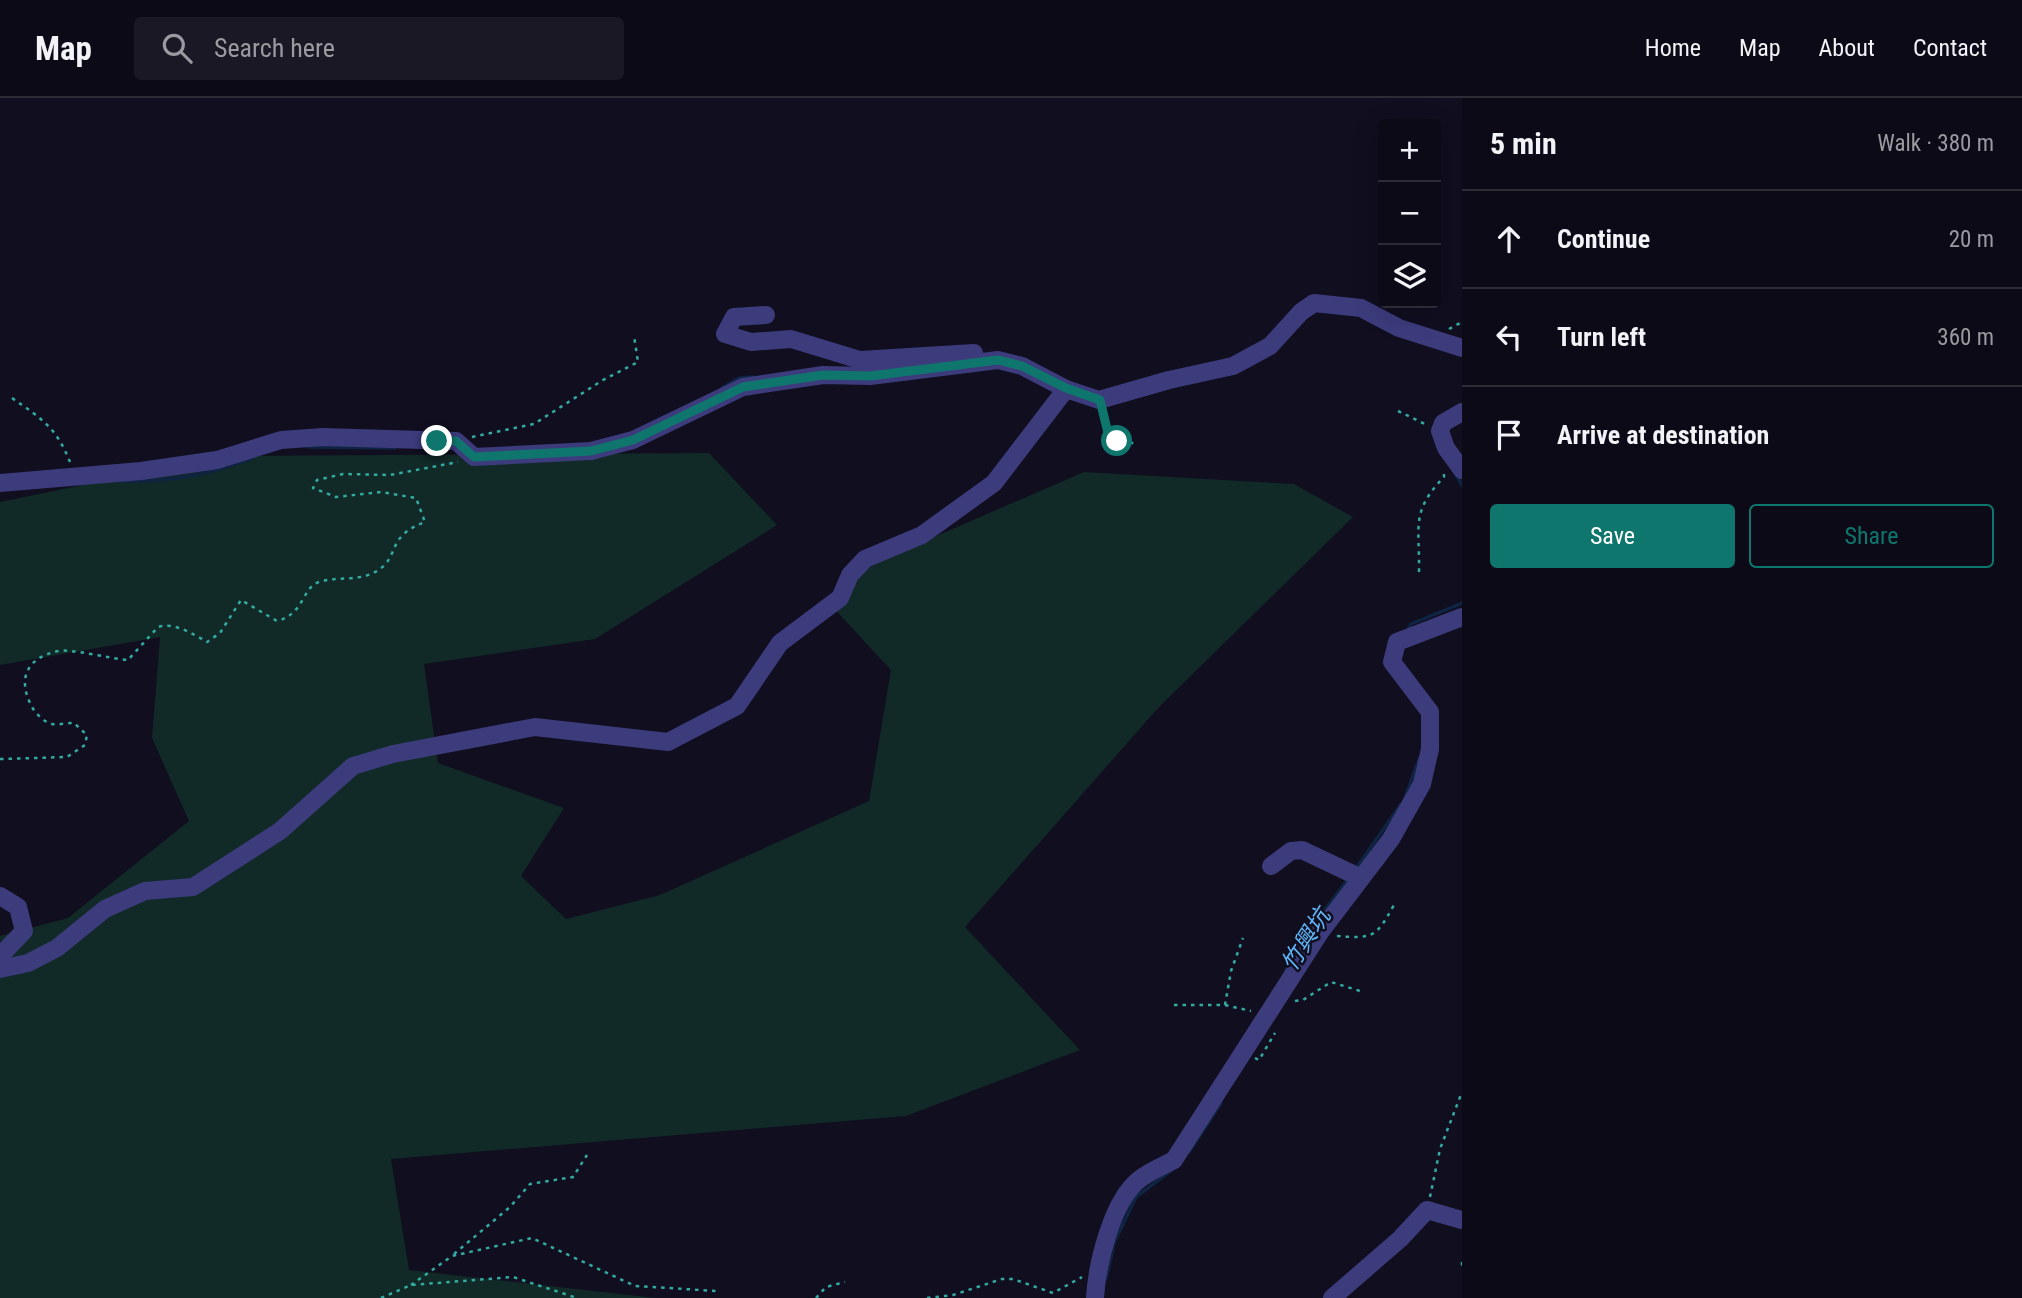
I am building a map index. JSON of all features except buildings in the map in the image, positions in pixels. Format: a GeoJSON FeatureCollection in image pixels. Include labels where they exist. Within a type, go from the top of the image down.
{"type":"FeatureCollection","features":[{"type":"Feature","properties":{"kind":"lane"},"geometry":{"type":"LineString","coordinates":[[766,315],[734,317],[724,334],[751,342],[791,339],[860,360],[970,352],[1022,366],[1066,388],[1100,400],[1169,380],[1233,366],[1270,346],[1294,319],[1314,303],[1361,308],[1398,328],[1462,348]]}},
{"type":"Feature","properties":{"kind":"lane"},"geometry":{"type":"LineString","coordinates":[[0,483],[75,474],[141,471],[217,460],[281,439],[323,437],[456,441],[474,457],[591,451],[633,440],[743,387],[823,375],[870,376],[998,360]]}},
{"type":"Feature","properties":{"kind":"lane"},"geometry":{"type":"LineString","coordinates":[[0,969],[28,963],[57,948],[105,909],[145,891],[193,887],[280,831],[353,766],[393,754],[535,727],[668,742],[737,706],[780,643],[840,598],[850,575],[865,559],[922,535],[994,483],[1066,388]]}},
{"type":"Feature","properties":{"kind":"lane"},"geometry":{"type":"LineString","coordinates":[[1462,412],[1443,424],[1441,436],[1462,470]]}},
{"type":"Feature","properties":{"kind":"lane"},"geometry":{"type":"LineString","coordinates":[[1096,1298],[1097,1268],[1125,1196],[1140,1179],[1174,1160],[1278,1002],[1321,930],[1391,839],[1422,784],[1430,749],[1430,712],[1392,662],[1393,647],[1397,642],[1462,617]]}},
{"type":"Feature","properties":{"kind":"lane"},"geometry":{"type":"LineString","coordinates":[[1272,866],[1291,851],[1302,850],[1361,878]]}},
{"type":"Feature","properties":{"kind":"lane"},"geometry":{"type":"LineString","coordinates":[[0,896],[18,907],[24,931],[0,956]]}},
{"type":"Feature","properties":{"kind":"lane"},"geometry":{"type":"LineString","coordinates":[[1332,1298],[1400,1239],[1427,1210],[1462,1220]]}},
{"type":"Feature","properties":{"kind":"path"},"geometry":{"type":"LineString","coordinates":[[456,441],[534,424],[603,380],[628,369],[638,362],[634,336]]}},
{"type":"Feature","properties":{"kind":"path"},"geometry":{"type":"LineString","coordinates":[[12,398],[48,423],[59,436],[75,474]]}},
{"type":"Feature","properties":{"kind":"path"},"geometry":{"type":"LineString","coordinates":[[1100,400],[1108,433],[1117,441],[1137,444]]}},
{"type":"Feature","properties":{"kind":"path"},"geometry":{"type":"LineString","coordinates":[[1398,411],[1441,436],[1444,477],[1422,501],[1418,519],[1419,572]]}},
{"type":"Feature","properties":{"kind":"path"},"geometry":{"type":"LineString","coordinates":[[0,759],[67,757],[85,745],[87,735],[74,723],[51,724],[36,714],[25,694],[23,681],[27,669],[47,655],[68,650],[100,658],[128,660],[158,627],[164,625],[184,629],[207,642],[220,632],[241,600],[277,621],[281,620],[300,608],[310,588],[319,582],[346,580],[377,571],[388,561],[395,542],[404,531],[425,522],[416,498],[381,492],[336,497],[313,488],[317,480],[343,474],[390,475],[474,457]]}},
{"type":"Feature","properties":{"kind":"path"},"geometry":{"type":"LineString","coordinates":[[1321,930],[1337,936],[1366,938],[1379,932],[1394,905]]}},
{"type":"Feature","properties":{"kind":"path"},"geometry":{"type":"LineString","coordinates":[[1225,1005],[1231,971],[1243,938]]}},
{"type":"Feature","properties":{"kind":"path"},"geometry":{"type":"LineString","coordinates":[[1278,1002],[1303,1000],[1331,982],[1360,991]]}},
{"type":"Feature","properties":{"kind":"path"},"geometry":{"type":"LineString","coordinates":[[1174,1005],[1225,1005],[1266,1017]]}},
{"type":"Feature","properties":{"kind":"path"},"geometry":{"type":"LineString","coordinates":[[1427,1210],[1440,1149],[1462,1092]]}},
{"type":"Feature","properties":{"kind":"path"},"geometry":{"type":"LineString","coordinates":[[381,1298],[411,1284],[452,1256],[510,1207],[530,1184],[573,1177],[587,1155]]}},
{"type":"Feature","properties":{"kind":"path"},"geometry":{"type":"LineString","coordinates":[[452,1256],[531,1238],[635,1286],[717,1291]]}},
{"type":"Feature","properties":{"kind":"path"},"geometry":{"type":"LineString","coordinates":[[1462,1262],[1462,1269]]}},
{"type":"Feature","properties":{"kind":"path"},"geometry":{"type":"LineString","coordinates":[[927,1298],[953,1295],[1002,1279],[1013,1279],[1053,1293],[1097,1268]]}},
{"type":"Feature","properties":{"kind":"path"},"geometry":{"type":"LineString","coordinates":[[411,1284],[513,1277],[577,1298]]}},
{"type":"Feature","properties":{"kind":"path"},"geometry":{"type":"LineString","coordinates":[[816,1298],[826,1287],[845,1282]]}},
{"type":"Feature","properties":{"kind":"green space"},"geometry":{"type":"Polygon","coordinates":[[[709,453],[777,525],[595,639],[424,664],[438,763],[564,808],[521,876],[566,919],[660,895],[869,801],[891,670],[827,601],[876,562],[1084,472],[1294,484],[1353,517],[1159,707],[965,927],[1080,1050],[906,1116],[391,1159],[409,1270],[656,1298],[0,1298],[0,936],[68,918],[189,821],[152,738],[160,637],[0,665],[0,502],[223,456],[709,453]]]}},
{"type":"Feature","properties":{"kind":"waterway"},"geometry":{"type":"LineString","coordinates":[[722,388],[739,378],[753,377]]}},
{"type":"Feature","properties":{"kind":"waterway"},"geometry":{"type":"LineString","coordinates":[[308,447],[395,448]]}},
{"type":"Feature","properties":{"kind":"waterway"},"geometry":{"type":"LineString","coordinates":[[117,481],[186,477],[253,458]]}},
{"type":"Feature","properties":{"kind":"waterway","name":"竹興坑"},"geometry":{"type":"LineString","coordinates":[[1456,475],[1462,485]]}},
{"type":"Feature","properties":{"kind":"waterway","name":"竹興坑"},"geometry":{"type":"LineString","coordinates":[[1407,631],[1411,624],[1462,603]]}},
{"type":"Feature","properties":{"kind":"waterway","name":"竹興坑"},"geometry":{"type":"LineString","coordinates":[[1405,798],[1419,759]]}},
{"type":"Feature","properties":{"kind":"waterway","name":"竹興坑"},"geometry":{"type":"LineString","coordinates":[[1355,870],[1401,804]]}},
{"type":"Feature","properties":{"kind":"waterway","name":"竹興坑"},"geometry":{"type":"LineString","coordinates":[[1286,970],[1295,950],[1348,879]]}},
{"type":"Feature","properties":{"kind":"waterway","name":"竹興坑"},"geometry":{"type":"LineString","coordinates":[[1189,1152],[1221,1103]]}},
{"type":"Feature","properties":{"kind":"waterway","name":"竹興坑"},"geometry":{"type":"LineString","coordinates":[[1106,1279],[1114,1243],[1136,1197],[1177,1166]]}},
{"type":"Feature","properties":{"kind":"route"},"geometry":{"type":"LineString","coordinates":[[437,441],[456,441],[474,457],[591,451],[633,440],[743,387],[823,375],[870,376],[998,360],[1022,366],[1066,388],[1100,400],[1108,433],[1117,441]]}}]}
